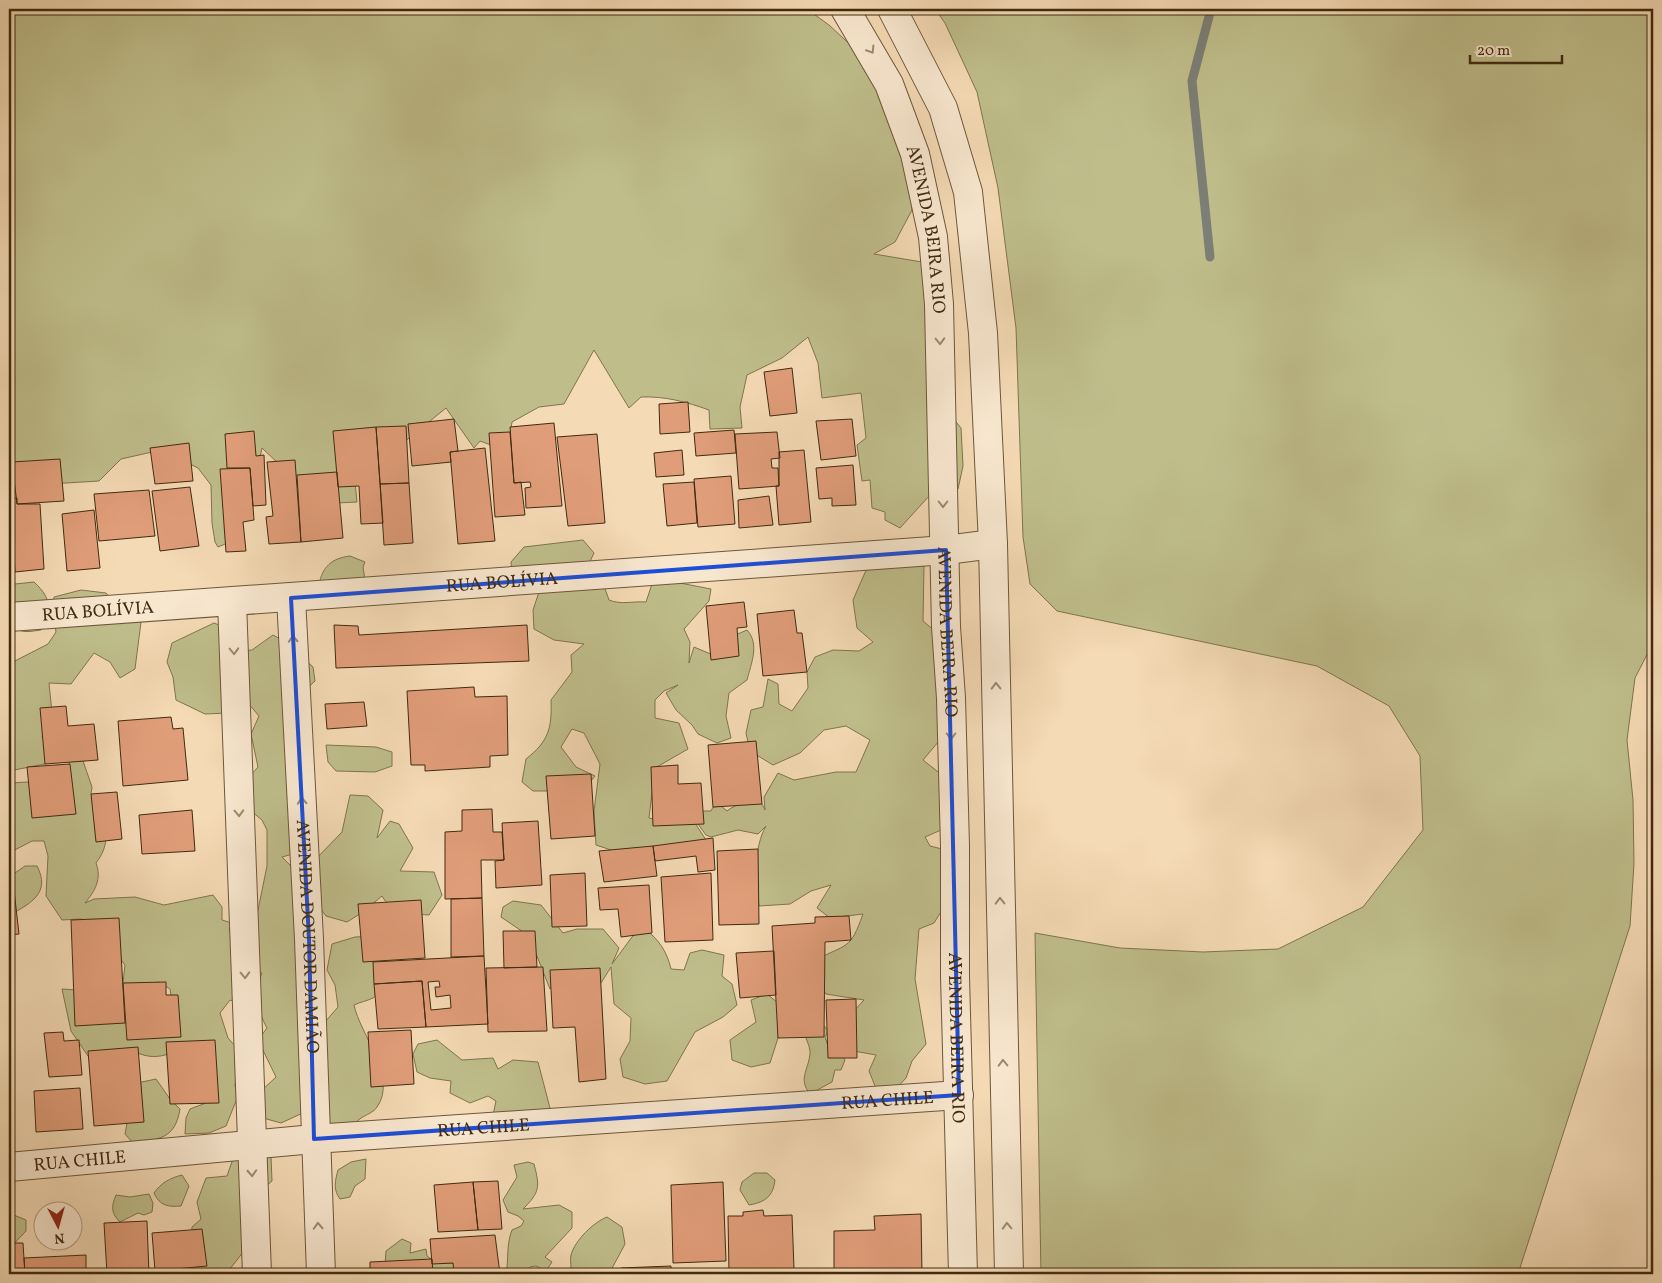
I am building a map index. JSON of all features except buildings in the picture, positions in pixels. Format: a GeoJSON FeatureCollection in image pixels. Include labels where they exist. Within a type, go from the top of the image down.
{"type":"FeatureCollection","features":[{"type":"Feature","properties":{"kind":"street","name":"AVENIDA BEIRA RIO"},"geometry":{"type":"LineString","coordinates":[[845,9],[889,84],[915,154],[933,237],[939,304],[946,550],[946,627],[951,689],[955,846],[954,976],[963,1274]]}},
{"type":"Feature","properties":{"kind":"street"},"geometry":{"type":"LineString","coordinates":[[892,9],[942,108],[968,192],[983,333],[993,544],[1009,1274]]}},
{"type":"Feature","properties":{"kind":"street","name":"RUA BOLÍVIA"},"geometry":{"type":"LineString","coordinates":[[9,617],[946,550],[993,544]]}},
{"type":"Feature","properties":{"kind":"street","name":"AVENIDA DOUTOR DAMIÃO"},"geometry":{"type":"LineString","coordinates":[[291,598],[309,939],[314,1139],[320,1274]]}},
{"type":"Feature","properties":{"kind":"street"},"geometry":{"type":"LineString","coordinates":[[232,602],[257,1274]]}},
{"type":"Feature","properties":{"kind":"street","name":"RUA CHILE"},"geometry":{"type":"LineString","coordinates":[[9,1167],[314,1139],[958,1095]]}},
{"type":"Feature","properties":{"kind":"highlighted area"},"geometry":{"type":"Polygon","coordinates":[[[946,550],[959,1095],[314,1139],[309,939],[291,598],[946,550]]]}},
{"type":"Feature","properties":{"kind":"shaded area"},"geometry":{"type":"Polygon","coordinates":[[[9,9],[807,9],[829,25],[882,74],[910,189],[912,210],[895,242],[874,254],[928,263],[948,412],[961,428],[963,466],[958,489],[930,495],[900,528],[885,520],[885,512],[872,508],[870,480],[862,481],[857,445],[866,438],[861,393],[822,398],[818,363],[808,337],[782,358],[747,375],[740,407],[742,428],[710,429],[709,410],[684,402],[641,397],[629,408],[594,350],[564,404],[539,407],[512,422],[507,451],[480,441],[474,448],[446,408],[355,482],[357,502],[317,504],[315,490],[288,496],[279,464],[262,448],[258,467],[246,476],[237,539],[218,547],[215,542],[212,523],[211,485],[198,468],[161,450],[121,459],[99,481],[33,485],[36,513],[9,531],[9,9]]]}},
{"type":"Feature","properties":{"kind":"shaded area"},"geometry":{"type":"Polygon","coordinates":[[[935,9],[1653,9],[1653,643],[1635,678],[1627,740],[1633,800],[1634,863],[1630,926],[1518,1274],[1041,1274],[1035,933],[1120,948],[1203,952],[1278,949],[1363,907],[1423,830],[1420,756],[1389,706],[1317,666],[1057,611],[1030,584],[1023,537],[1016,328],[998,188],[977,92],[945,23],[935,9]]]}},
{"type":"Feature","properties":{"kind":"shaded area"},"geometry":{"type":"Polygon","coordinates":[[[583,540],[594,553],[584,574],[602,580],[609,600],[623,603],[646,602],[654,578],[711,589],[709,601],[684,629],[690,642],[689,663],[694,647],[713,655],[726,639],[747,630],[751,636],[754,648],[747,680],[729,693],[726,716],[731,738],[717,743],[698,734],[692,725],[676,710],[666,693],[678,685],[664,691],[655,700],[655,718],[679,723],[688,749],[655,768],[649,818],[671,823],[693,820],[706,840],[620,853],[596,845],[594,811],[600,764],[584,733],[572,729],[561,747],[576,767],[595,776],[583,791],[533,791],[522,782],[526,759],[540,746],[548,733],[551,718],[551,700],[572,672],[571,655],[584,644],[554,640],[534,629],[533,610],[539,592],[513,585],[511,562],[524,547],[583,540]]]}},
{"type":"Feature","properties":{"kind":"shaded area"},"geometry":{"type":"Polygon","coordinates":[[[896,555],[924,566],[923,621],[936,632],[939,741],[923,760],[947,779],[948,827],[925,837],[930,846],[942,849],[944,907],[934,923],[919,929],[915,979],[926,1044],[912,1061],[906,1078],[893,1092],[875,1086],[869,1071],[876,1055],[848,1050],[850,1015],[864,1000],[826,994],[814,978],[816,960],[841,948],[851,940],[863,914],[830,918],[817,908],[831,885],[811,891],[790,904],[759,906],[756,865],[759,845],[766,826],[758,834],[738,830],[711,837],[706,835],[698,824],[700,811],[711,811],[713,807],[721,806],[727,811],[739,804],[753,802],[762,804],[765,810],[764,797],[778,773],[794,780],[836,772],[856,772],[870,740],[846,726],[824,730],[800,753],[773,765],[750,751],[746,733],[751,710],[763,707],[768,679],[778,684],[779,704],[792,711],[808,688],[807,672],[815,657],[833,650],[859,651],[873,642],[857,628],[853,600],[867,568],[896,555]]]}},
{"type":"Feature","properties":{"kind":"shaded area"},"geometry":{"type":"Polygon","coordinates":[[[350,556],[365,562],[363,567],[365,580],[319,585],[325,568],[329,564],[350,556]]]}},
{"type":"Feature","properties":{"kind":"shaded area"},"geometry":{"type":"Polygon","coordinates":[[[9,581],[15,584],[34,582],[44,594],[47,599],[48,610],[41,630],[23,631],[16,629],[9,622],[9,581]]]}},
{"type":"Feature","properties":{"kind":"shaded area"},"geometry":{"type":"Polygon","coordinates":[[[81,590],[106,593],[141,622],[135,669],[120,678],[110,662],[94,653],[71,684],[49,683],[52,713],[42,737],[54,751],[50,763],[9,771],[9,664],[48,644],[56,632],[53,612],[54,597],[81,590]]]}},
{"type":"Feature","properties":{"kind":"shaded area"},"geometry":{"type":"Polygon","coordinates":[[[214,623],[240,633],[243,651],[252,650],[273,635],[289,644],[313,667],[315,681],[304,691],[293,854],[282,857],[293,868],[300,894],[293,901],[298,914],[305,1112],[281,1123],[263,1118],[261,1091],[276,1077],[258,1040],[267,1028],[259,1008],[257,994],[262,973],[251,969],[240,1003],[230,1000],[220,1013],[228,1038],[236,1047],[237,1061],[235,1086],[238,1096],[226,1126],[209,1133],[185,1134],[186,1118],[190,1109],[206,1103],[179,1050],[165,1055],[147,1056],[128,1048],[101,1056],[88,1056],[71,1031],[62,989],[91,991],[125,1023],[145,1032],[172,1002],[170,989],[159,982],[131,994],[123,983],[125,965],[93,922],[80,919],[62,920],[46,896],[48,856],[44,841],[32,841],[9,853],[9,783],[28,782],[39,793],[63,779],[70,761],[83,761],[92,787],[91,794],[105,810],[106,831],[105,844],[96,863],[98,880],[92,894],[85,903],[94,899],[135,897],[164,905],[213,895],[222,907],[222,920],[232,923],[229,930],[244,939],[245,949],[257,915],[267,866],[267,830],[262,820],[251,811],[248,778],[258,767],[251,734],[259,716],[241,695],[228,713],[205,714],[176,700],[173,677],[167,662],[172,643],[214,623]]]}},
{"type":"Feature","properties":{"kind":"shaded area"},"geometry":{"type":"Polygon","coordinates":[[[326,745],[376,747],[392,752],[392,766],[375,772],[336,771],[328,762],[326,745]]]}},
{"type":"Feature","properties":{"kind":"shaded area"},"geometry":{"type":"Polygon","coordinates":[[[350,795],[368,796],[383,810],[377,838],[390,821],[399,824],[413,848],[400,871],[434,872],[442,895],[429,915],[396,912],[382,896],[363,912],[347,922],[326,916],[313,899],[312,863],[342,832],[350,795]]]}},
{"type":"Feature","properties":{"kind":"shaded area"},"geometry":{"type":"Polygon","coordinates":[[[25,866],[37,866],[42,883],[40,890],[37,896],[25,906],[10,915],[9,879],[25,866]]]}},
{"type":"Feature","properties":{"kind":"shaded area"},"geometry":{"type":"Polygon","coordinates":[[[513,901],[541,905],[563,933],[577,929],[603,929],[619,948],[612,964],[632,937],[643,928],[661,946],[667,956],[671,969],[684,970],[690,953],[702,950],[724,955],[722,976],[732,984],[737,1005],[723,1017],[695,1032],[667,1081],[645,1084],[623,1077],[620,1059],[630,1041],[631,1018],[614,1004],[611,967],[601,983],[585,987],[560,978],[550,989],[529,936],[501,917],[503,907],[513,901]]]}},
{"type":"Feature","properties":{"kind":"shaded area"},"geometry":{"type":"Polygon","coordinates":[[[377,936],[385,960],[386,978],[384,986],[380,993],[373,998],[354,1005],[381,1070],[382,1095],[376,1109],[361,1118],[347,1132],[330,1124],[321,1105],[325,1022],[338,1007],[335,985],[327,970],[332,944],[355,937],[377,936]]]}},
{"type":"Feature","properties":{"kind":"shaded area"},"geometry":{"type":"Polygon","coordinates":[[[767,994],[778,1003],[778,1038],[770,1063],[751,1067],[732,1060],[730,1040],[756,1022],[751,1000],[767,994]]]}},
{"type":"Feature","properties":{"kind":"shaded area"},"geometry":{"type":"Polygon","coordinates":[[[817,1016],[828,1031],[825,1037],[828,1046],[839,1050],[845,1060],[841,1070],[835,1070],[832,1082],[810,1094],[806,1089],[804,1079],[810,1051],[802,1028],[817,1016]]]}},
{"type":"Feature","properties":{"kind":"shaded area"},"geometry":{"type":"Polygon","coordinates":[[[437,1040],[462,1060],[493,1058],[498,1069],[513,1060],[538,1062],[550,1108],[545,1116],[493,1115],[496,1101],[488,1096],[470,1103],[450,1093],[451,1081],[430,1078],[417,1072],[413,1054],[418,1044],[437,1040]]]}},
{"type":"Feature","properties":{"kind":"shaded area"},"geometry":{"type":"Polygon","coordinates":[[[156,1079],[170,1099],[180,1109],[178,1119],[170,1132],[165,1136],[133,1143],[125,1134],[127,1123],[136,1110],[137,1083],[156,1079]]]}},
{"type":"Feature","properties":{"kind":"shaded area"},"geometry":{"type":"Polygon","coordinates":[[[260,1152],[271,1157],[272,1181],[264,1188],[244,1251],[226,1274],[202,1274],[190,1262],[192,1227],[201,1219],[197,1202],[206,1178],[227,1176],[235,1153],[260,1152]]]}},
{"type":"Feature","properties":{"kind":"shaded area"},"geometry":{"type":"Polygon","coordinates":[[[366,1159],[365,1179],[355,1186],[350,1197],[340,1199],[335,1185],[338,1170],[351,1162],[366,1159]]]}},
{"type":"Feature","properties":{"kind":"shaded area"},"geometry":{"type":"Polygon","coordinates":[[[528,1162],[534,1164],[538,1184],[533,1198],[523,1209],[559,1205],[572,1212],[572,1228],[545,1257],[552,1262],[546,1271],[536,1266],[530,1267],[528,1274],[506,1274],[512,1230],[521,1226],[524,1221],[508,1212],[503,1200],[517,1177],[514,1165],[528,1162]]]}},
{"type":"Feature","properties":{"kind":"shaded area"},"geometry":{"type":"Polygon","coordinates":[[[754,1173],[767,1173],[775,1180],[768,1197],[760,1202],[749,1205],[740,1190],[742,1182],[754,1173]]]}},
{"type":"Feature","properties":{"kind":"shaded area"},"geometry":{"type":"Polygon","coordinates":[[[182,1175],[189,1186],[181,1206],[168,1206],[159,1201],[154,1193],[160,1186],[166,1181],[182,1175]]]}},
{"type":"Feature","properties":{"kind":"shaded area"},"geometry":{"type":"Polygon","coordinates":[[[149,1194],[153,1203],[152,1212],[144,1215],[138,1213],[120,1222],[113,1213],[113,1203],[116,1195],[130,1197],[149,1194]]]}},
{"type":"Feature","properties":{"kind":"shaded area"},"geometry":{"type":"Polygon","coordinates":[[[9,1213],[26,1220],[26,1231],[9,1249],[9,1213]]]}},
{"type":"Feature","properties":{"kind":"shaded area"},"geometry":{"type":"Polygon","coordinates":[[[607,1217],[622,1227],[625,1244],[609,1274],[561,1274],[571,1268],[571,1255],[576,1243],[591,1227],[607,1217]]]}},
{"type":"Feature","properties":{"kind":"shaded area"},"geometry":{"type":"Polygon","coordinates":[[[402,1239],[411,1243],[410,1253],[426,1249],[427,1256],[437,1263],[453,1263],[457,1274],[429,1274],[423,1265],[385,1266],[386,1251],[402,1239]]]}},
{"type":"Feature","properties":{"kind":"waterway"},"geometry":{"type":"LineString","coordinates":[[1210,257],[1192,81],[1211,9]]}}]}
